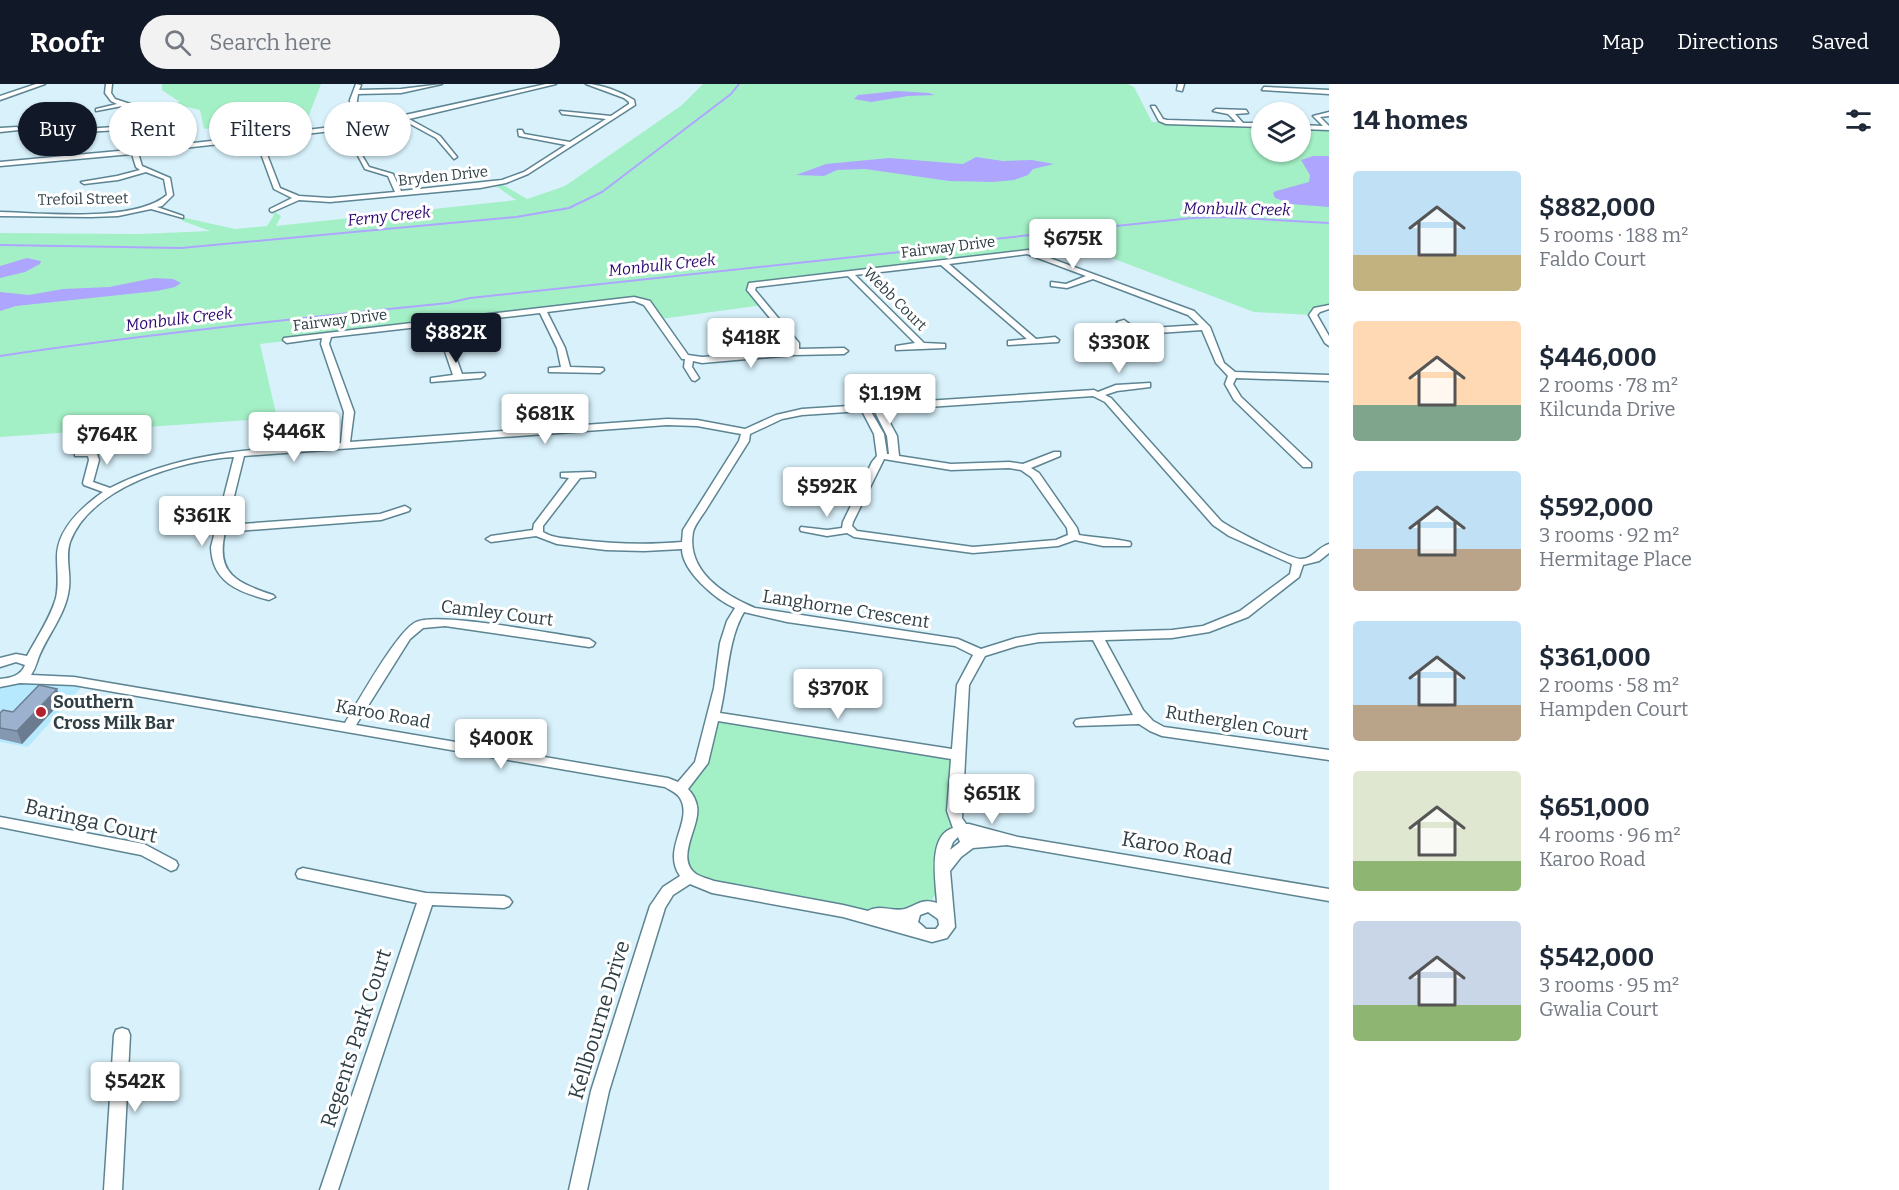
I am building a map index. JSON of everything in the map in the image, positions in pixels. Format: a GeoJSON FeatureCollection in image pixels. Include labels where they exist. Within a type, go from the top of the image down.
{"type":"FeatureCollection","features":[{"type":"Feature","properties":{"kind":"street"},"geometry":{"type":"LineString","coordinates":[[0,96],[42,84]]}},
{"type":"Feature","properties":{"kind":"street"},"geometry":{"type":"LineString","coordinates":[[109,84],[110,96],[119,102]]}},
{"type":"Feature","properties":{"kind":"street"},"geometry":{"type":"LineString","coordinates":[[354,102],[359,84]]}},
{"type":"Feature","properties":{"kind":"street"},"geometry":{"type":"LineString","coordinates":[[356,92],[401,91],[439,84]]}},
{"type":"Feature","properties":{"kind":"street"},"geometry":{"type":"LineString","coordinates":[[411,116],[553,84]]}},
{"type":"Feature","properties":{"kind":"street","name":"Bryden Drive"},"geometry":{"type":"LineString","coordinates":[[298,198],[330,200],[480,186],[509,180],[526,173],[630,106],[632,101],[626,97],[589,84]]}},
{"type":"Feature","properties":{"kind":"street"},"geometry":{"type":"LineString","coordinates":[[1262,88],[1329,92]]}},
{"type":"Feature","properties":{"kind":"street"},"geometry":{"type":"LineString","coordinates":[[98,110],[109,107]]}},
{"type":"Feature","properties":{"kind":"street"},"geometry":{"type":"LineString","coordinates":[[1153,107],[1161,120],[1166,122],[1251,124]]}},
{"type":"Feature","properties":{"kind":"street"},"geometry":{"type":"LineString","coordinates":[[1216,111],[1246,112]]}},
{"type":"Feature","properties":{"kind":"street"},"geometry":{"type":"LineString","coordinates":[[562,112],[612,118]]}},
{"type":"Feature","properties":{"kind":"street"},"geometry":{"type":"LineString","coordinates":[[1230,112],[1241,124]]}},
{"type":"Feature","properties":{"kind":"street"},"geometry":{"type":"LineString","coordinates":[[1329,114],[1316,116],[1329,128]]}},
{"type":"Feature","properties":{"kind":"street"},"geometry":{"type":"LineString","coordinates":[[411,122],[438,137],[454,157]]}},
{"type":"Feature","properties":{"kind":"street"},"geometry":{"type":"LineString","coordinates":[[1311,127],[1329,128]]}},
{"type":"Feature","properties":{"kind":"street"},"geometry":{"type":"LineString","coordinates":[[0,130],[17,129]]}},
{"type":"Feature","properties":{"kind":"street"},"geometry":{"type":"LineString","coordinates":[[520,131],[521,135],[528,138],[572,144]]}},
{"type":"Feature","properties":{"kind":"street"},"geometry":{"type":"LineString","coordinates":[[0,164],[109,154]]}},
{"type":"Feature","properties":{"kind":"street","name":"Trefoil Street"},"geometry":{"type":"LineString","coordinates":[[0,214],[113,215],[153,208],[169,197],[167,180],[160,174],[137,166],[136,156]]}},
{"type":"Feature","properties":{"kind":"street"},"geometry":{"type":"LineString","coordinates":[[265,156],[277,189],[298,198]]}},
{"type":"Feature","properties":{"kind":"street"},"geometry":{"type":"LineString","coordinates":[[360,156],[367,168],[391,175],[399,194]]}},
{"type":"Feature","properties":{"kind":"street"},"geometry":{"type":"LineString","coordinates":[[84,182],[118,178],[145,170]]}},
{"type":"Feature","properties":{"kind":"street"},"geometry":{"type":"LineString","coordinates":[[272,210],[298,198]]}},
{"type":"Feature","properties":{"kind":"street"},"geometry":{"type":"LineString","coordinates":[[153,208],[181,217]]}},
{"type":"Feature","properties":{"kind":"street","name":"Fairway Drive"},"geometry":{"type":"LineString","coordinates":[[794,352],[796,345],[751,291],[751,286],[1028,252],[1191,313],[1202,320],[1206,327]]}},
{"type":"Feature","properties":{"kind":"street"},"geometry":{"type":"LineString","coordinates":[[940,261],[1034,341]]}},
{"type":"Feature","properties":{"kind":"street","name":"Webb Court"},"geometry":{"type":"LineString","coordinates":[[849,273],[922,345]]}},
{"type":"Feature","properties":{"kind":"street"},"geometry":{"type":"LineString","coordinates":[[1054,284],[1069,288],[1095,276]]}},
{"type":"Feature","properties":{"kind":"street","name":"Fairway Drive"},"geometry":{"type":"LineString","coordinates":[[287,340],[327,337],[339,333],[623,299],[642,300],[648,305],[682,355],[689,359],[688,367],[695,378]]}},
{"type":"Feature","properties":{"kind":"street"},"geometry":{"type":"LineString","coordinates":[[1328,308],[1317,310],[1313,315],[1329,343]]}},
{"type":"Feature","properties":{"kind":"street"},"geometry":{"type":"LineString","coordinates":[[542,309],[561,348],[566,369]]}},
{"type":"Feature","properties":{"kind":"street"},"geometry":{"type":"LineString","coordinates":[[440,321],[458,377]]}},
{"type":"Feature","properties":{"kind":"street"},"geometry":{"type":"LineString","coordinates":[[1120,322],[1146,341]]}},
{"type":"Feature","properties":{"kind":"street"},"geometry":{"type":"LineString","coordinates":[[1134,332],[1206,327],[1222,367],[1233,375],[1329,378]]}},
{"type":"Feature","properties":{"kind":"street"},"geometry":{"type":"LineString","coordinates":[[327,337],[326,344],[349,412],[345,446]]}},
{"type":"Feature","properties":{"kind":"street"},"geometry":{"type":"LineString","coordinates":[[1011,343],[1055,340]]}},
{"type":"Feature","properties":{"kind":"street","name":"Webb Court"},"geometry":{"type":"LineString","coordinates":[[899,348],[922,345],[942,346]]}},
{"type":"Feature","properties":{"kind":"street"},"geometry":{"type":"LineString","coordinates":[[689,359],[844,351]]}},
{"type":"Feature","properties":{"kind":"street"},"geometry":{"type":"LineString","coordinates":[[552,370],[600,370]]}},
{"type":"Feature","properties":{"kind":"street"},"geometry":{"type":"LineString","coordinates":[[434,380],[481,375]]}},
{"type":"Feature","properties":{"kind":"street"},"geometry":{"type":"LineString","coordinates":[[1233,375],[1229,384],[1237,398],[1309,466]]}},
{"type":"Feature","properties":{"kind":"street"},"geometry":{"type":"LineString","coordinates":[[1100,394],[1112,388],[1147,385]]}},
{"type":"Feature","properties":{"kind":"street"},"geometry":{"type":"LineString","coordinates":[[7,683],[30,664],[43,635],[53,620],[62,597],[62,552],[67,535],[84,513],[112,492],[166,467],[197,459],[240,453],[668,422],[691,422],[746,432],[787,414],[1083,392],[1100,394],[1108,400],[1217,523],[1233,534],[1298,563],[1314,559],[1329,547]]}},
{"type":"Feature","properties":{"kind":"street"},"geometry":{"type":"LineString","coordinates":[[878,406],[892,436],[894,458]]}},
{"type":"Feature","properties":{"kind":"street"},"geometry":{"type":"LineString","coordinates":[[849,531],[848,522],[882,456],[878,431],[864,407]]}},
{"type":"Feature","properties":{"kind":"street"},"geometry":{"type":"LineString","coordinates":[[491,539],[538,533],[555,540],[623,549],[685,546],[692,523],[744,441],[746,432]]}},
{"type":"Feature","properties":{"kind":"street"},"geometry":{"type":"LineString","coordinates":[[78,454],[92,453],[102,447]]}},
{"type":"Feature","properties":{"kind":"street"},"geometry":{"type":"LineString","coordinates":[[92,453],[94,459],[88,483],[112,492]]}},
{"type":"Feature","properties":{"kind":"street"},"geometry":{"type":"LineString","coordinates":[[240,453],[216,553],[221,570],[233,584],[270,597]]}},
{"type":"Feature","properties":{"kind":"street"},"geometry":{"type":"LineString","coordinates":[[1024,467],[1057,454]]}},
{"type":"Feature","properties":{"kind":"street"},"geometry":{"type":"LineString","coordinates":[[882,456],[951,466],[1024,467],[1035,475],[1074,531],[1074,537]]}},
{"type":"Feature","properties":{"kind":"street"},"geometry":{"type":"LineString","coordinates":[[565,475],[591,475]]}},
{"type":"Feature","properties":{"kind":"street"},"geometry":{"type":"LineString","coordinates":[[538,533],[540,523],[577,475]]}},
{"type":"Feature","properties":{"kind":"street"},"geometry":{"type":"LineString","coordinates":[[221,529],[381,517],[405,509]]}},
{"type":"Feature","properties":{"kind":"street"},"geometry":{"type":"LineString","coordinates":[[805,529],[827,533],[849,531],[870,537],[973,550],[1058,543],[1074,537],[1103,543],[1126,544]]}},
{"type":"Feature","properties":{"kind":"street","name":"Langhorne Crescent"},"geometry":{"type":"LineString","coordinates":[[685,546],[698,574],[710,586],[741,608],[787,618],[958,643],[980,653]]}},
{"type":"Feature","properties":{"kind":"street"},"geometry":{"type":"LineString","coordinates":[[927,906],[965,837],[954,811],[963,685],[980,653],[1027,640],[1190,632],[1226,623],[1244,614],[1295,575],[1298,563]]}},
{"type":"Feature","properties":{"kind":"street"},"geometry":{"type":"LineString","coordinates":[[741,608],[733,621],[726,643],[714,716],[701,763],[681,788],[688,799],[691,810],[679,862],[683,872],[699,884],[843,911],[932,936],[941,934],[947,927],[943,876]]}},
{"type":"Feature","properties":{"kind":"street","name":"Camley Court"},"geometry":{"type":"LineString","coordinates":[[348,728],[406,636],[420,625],[445,622],[592,644]]}},
{"type":"Feature","properties":{"kind":"street"},"geometry":{"type":"LineString","coordinates":[[3,661],[28,649],[43,635]]}},
{"type":"Feature","properties":{"kind":"street","name":"Rutherglen Court"},"geometry":{"type":"LineString","coordinates":[[1097,637],[1142,720]]}},
{"type":"Feature","properties":{"kind":"street","name":"Karoo Road"},"geometry":{"type":"LineString","coordinates":[[3,661],[22,658],[30,664],[74,681],[658,780],[681,788]]}},
{"type":"Feature","properties":{"kind":"street","name":"Karoo Road"},"geometry":{"type":"LineString","coordinates":[[7,683],[74,681]]}},
{"type":"Feature","properties":{"kind":"street"},"geometry":{"type":"LineString","coordinates":[[714,716],[958,755]]}},
{"type":"Feature","properties":{"kind":"street","name":"Rutherglen Court"},"geometry":{"type":"LineString","coordinates":[[1082,723],[1142,720],[1162,731],[1329,755]]}},
{"type":"Feature","properties":{"kind":"street","name":"Baringa Court"},"geometry":{"type":"LineString","coordinates":[[0,822],[144,850],[171,864]]}},
{"type":"Feature","properties":{"kind":"street","name":"Karoo Road"},"geometry":{"type":"LineString","coordinates":[[965,837],[1018,842],[1329,895]]}},
{"type":"Feature","properties":{"kind":"street"},"geometry":{"type":"LineString","coordinates":[[303,874],[426,900],[504,902]]}},
{"type":"Feature","properties":{"kind":"street","name":"Kellbourne Drive"},"geometry":{"type":"LineString","coordinates":[[578,1190],[600,1091],[658,906],[668,891],[690,877]]}},
{"type":"Feature","properties":{"kind":"street","name":"Regents Park Court"},"geometry":{"type":"LineString","coordinates":[[328,1190],[426,900]]}},
{"type":"Feature","properties":{"kind":"street"},"geometry":{"type":"LineString","coordinates":[[916,930],[910,923],[911,915],[917,908],[927,906],[937,909],[945,916]]}},
{"type":"Feature","properties":{"kind":"street"},"geometry":{"type":"LineString","coordinates":[[843,911],[911,915]]}},
{"type":"Feature","properties":{"kind":"street"},"geometry":{"type":"LineString","coordinates":[[113,1190],[122,1035]]}},
{"type":"Feature","properties":{"kind":"shaded area"},"geometry":{"type":"Polygon","coordinates":[[[897,91],[935,95],[908,96],[871,102],[854,99],[858,95],[897,91]]]}},
{"type":"Feature","properties":{"kind":"shaded area"},"geometry":{"type":"Polygon","coordinates":[[[1329,156],[1329,207],[1291,204],[1275,198],[1273,193],[1276,191],[1309,182],[1310,175],[1302,162],[1311,162],[1311,157],[1329,156]]]}},
{"type":"Feature","properties":{"kind":"shaded area"},"geometry":{"type":"Polygon","coordinates":[[[976,157],[1003,161],[1032,160],[1054,164],[1033,169],[1028,175],[1014,180],[993,182],[949,181],[865,169],[837,170],[824,176],[796,175],[826,164],[889,158],[963,164],[976,157]]]}},
{"type":"Feature","properties":{"kind":"shaded area"},"geometry":{"type":"Polygon","coordinates":[[[27,258],[41,261],[40,264],[25,272],[0,278],[0,266],[27,258]]]}},
{"type":"Feature","properties":{"kind":"shaded area"},"geometry":{"type":"Polygon","coordinates":[[[154,278],[173,279],[181,283],[175,287],[157,291],[16,306],[0,311],[0,292],[29,295],[63,289],[109,287],[154,278]]]}},
{"type":"Feature","properties":{"kind":"shaded area"},"geometry":{"type":"Polygon","coordinates":[[[10,682],[85,683],[28,747],[0,742],[0,689],[10,682]]]}},
{"type":"Feature","properties":{"kind":"green space"},"geometry":{"type":"Polygon","coordinates":[[[162,84],[321,84],[312,107],[312,102],[209,102],[209,128],[204,129],[200,110],[197,109],[197,102],[180,102],[162,90],[162,84]]]}},
{"type":"Feature","properties":{"kind":"green space"},"geometry":{"type":"Polygon","coordinates":[[[703,84],[1128,84],[1134,87],[1152,122],[1251,125],[1251,162],[1311,162],[1311,127],[1329,128],[1329,307],[1313,315],[1254,312],[1088,249],[1033,252],[751,286],[763,305],[668,318],[657,319],[640,299],[260,344],[277,418],[0,437],[0,233],[139,234],[210,231],[183,221],[181,217],[235,229],[267,226],[274,215],[272,210],[281,216],[276,226],[516,200],[493,184],[500,183],[527,199],[565,186],[682,105],[703,84]]]}},
{"type":"Feature","properties":{"kind":"green space"},"geometry":{"type":"Polygon","coordinates":[[[714,716],[958,755],[953,833],[943,883],[928,906],[887,915],[699,883],[680,852],[686,794],[714,716]]]}},
{"type":"Feature","properties":{"kind":"building"},"geometry":{"type":"Polygon","coordinates":[[[39,685],[57,689],[17,731],[0,728],[0,713],[3,710],[13,712],[39,685]]]}},
{"type":"Feature","properties":{"kind":"waterway","name":"Ferny Creek"},"geometry":{"type":"LineString","coordinates":[[0,245],[181,248],[516,217],[569,208],[602,192],[731,94],[739,84]]}},
{"type":"Feature","properties":{"kind":"waterway","name":"Monbulk Creek"},"geometry":{"type":"LineString","coordinates":[[0,356],[224,327],[448,303],[470,298],[947,247],[965,242],[1192,218],[1221,217],[1329,223]]}},
{"type":"Feature","properties":{"kind":"place","name":"Southern Cross Milk Bar"},"geometry":{"type":"Point","coordinates":[41,712]}}]}
